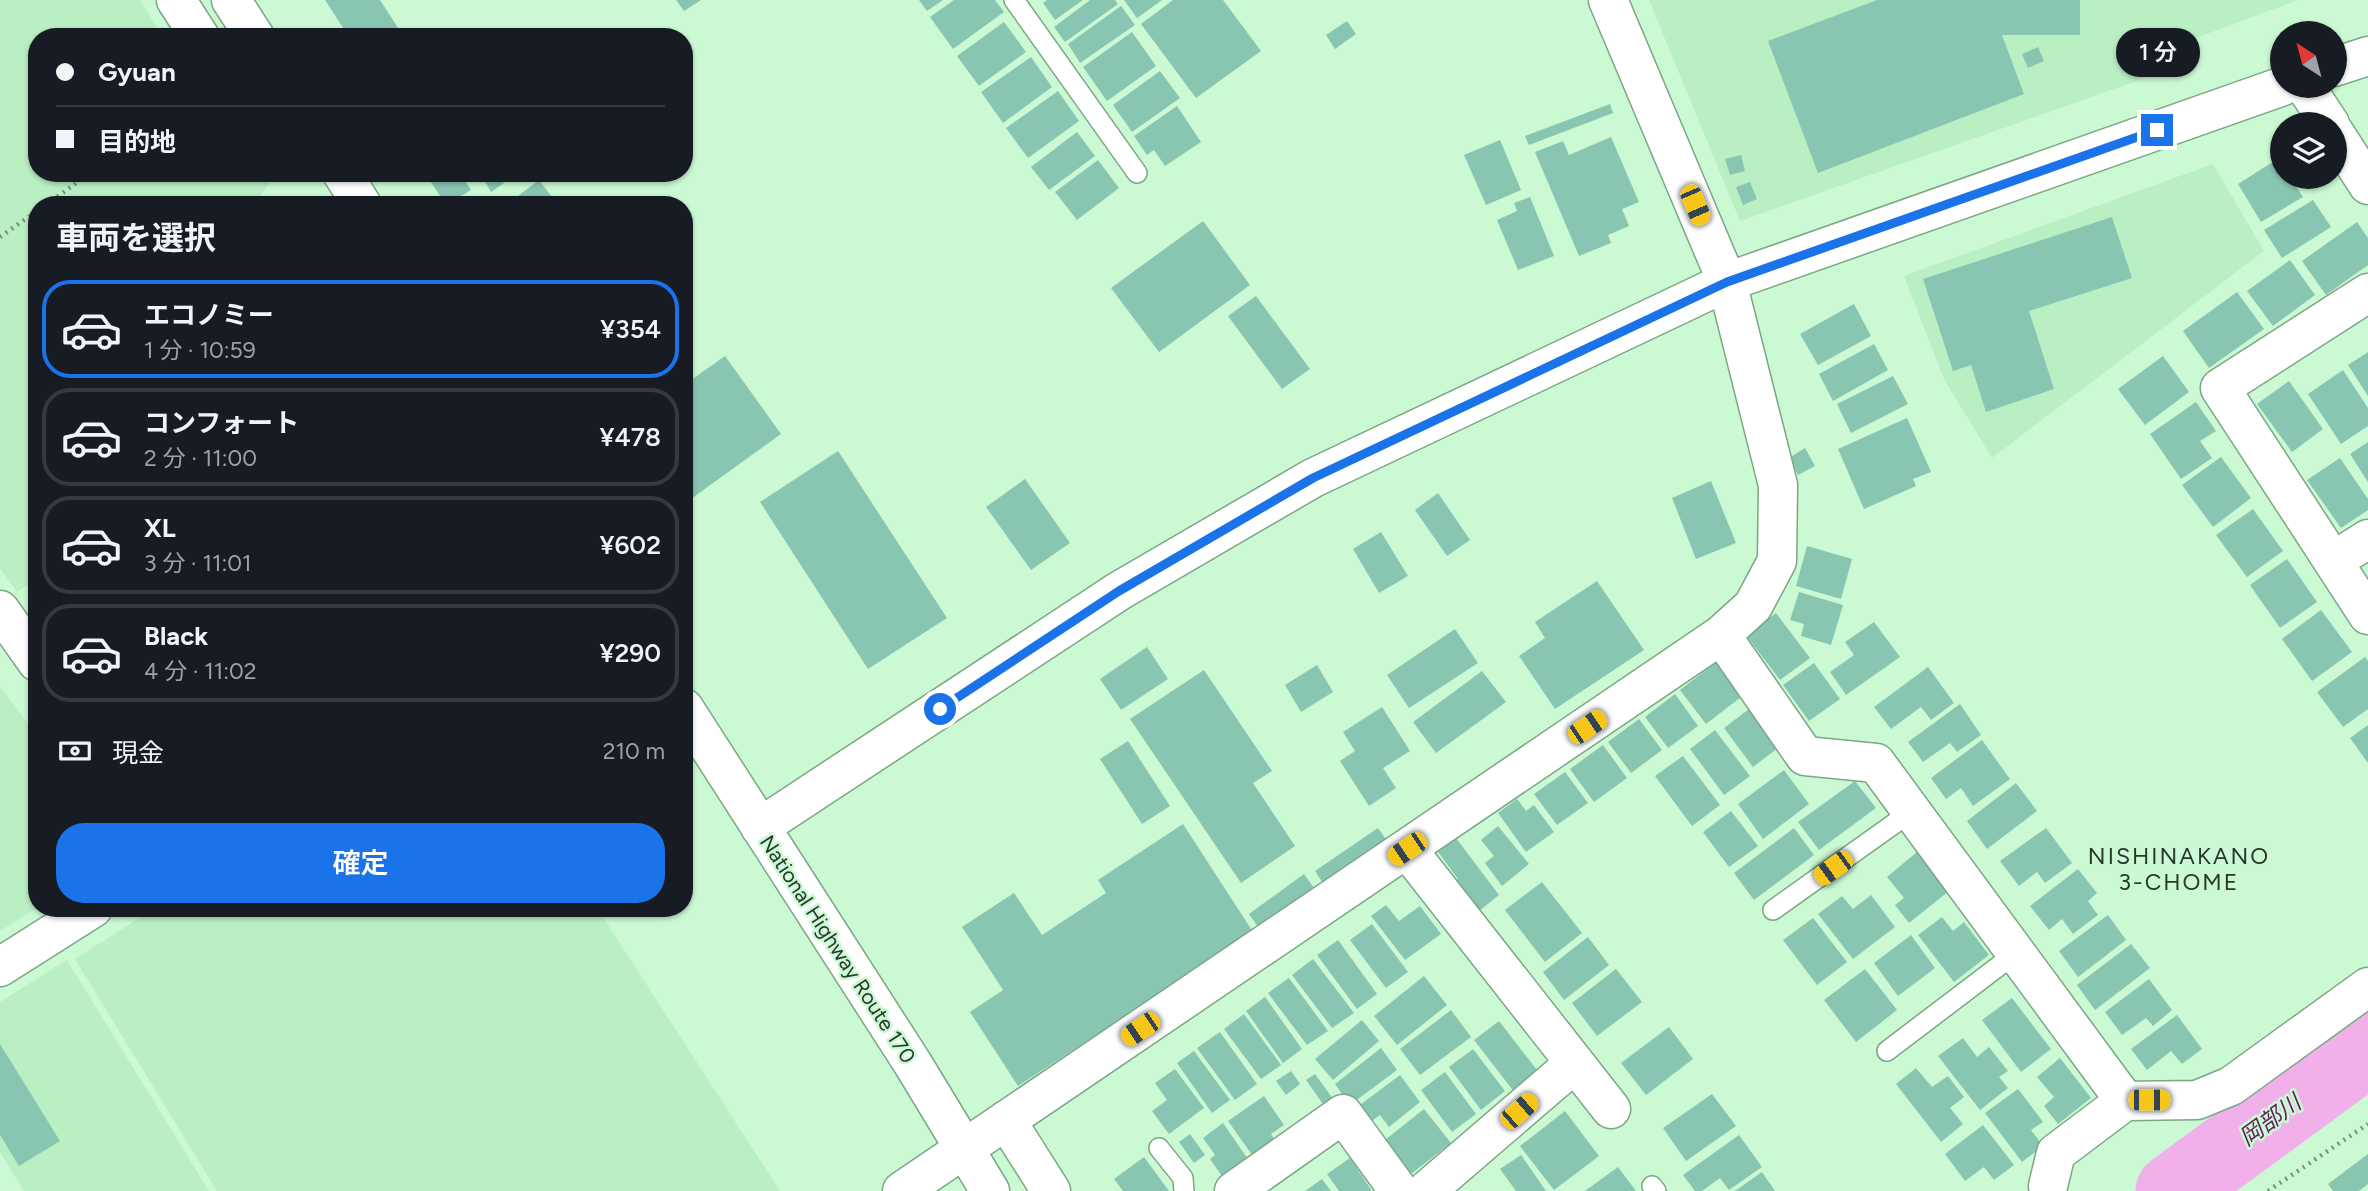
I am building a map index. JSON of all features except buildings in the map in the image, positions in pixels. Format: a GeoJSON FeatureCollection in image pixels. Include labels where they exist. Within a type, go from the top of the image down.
{"type":"FeatureCollection","features":[{"type":"Feature","properties":{"kind":"main road"},"geometry":{"type":"LineString","coordinates":[[176,0],[194,28]]}},
{"type":"Feature","properties":{"kind":"main road"},"geometry":{"type":"LineString","coordinates":[[231,0],[249,28]]}},
{"type":"Feature","properties":{"kind":"main road"},"geometry":{"type":"LineString","coordinates":[[907,1190],[964,1148],[1721,635],[1753,606],[1777,561],[1778,485],[1727,282],[1608,0]]}},
{"type":"Feature","properties":{"kind":"main road"},"geometry":{"type":"LineString","coordinates":[[2347,63],[2368,56]]}},
{"type":"Feature","properties":{"kind":"main road"},"geometry":{"type":"LineString","coordinates":[[760,828],[1119,591],[1313,478],[1727,282],[2270,91]]}},
{"type":"Feature","properties":{"kind":"main road"},"geometry":{"type":"LineString","coordinates":[[2347,152],[2368,185]]}},
{"type":"Feature","properties":{"kind":"main road"},"geometry":{"type":"LineString","coordinates":[[2368,293],[2220,388],[2368,615]]}},
{"type":"Feature","properties":{"kind":"main road"},"geometry":{"type":"LineString","coordinates":[[2333,561],[2368,539]]}},
{"type":"Feature","properties":{"kind":"main road"},"geometry":{"type":"LineString","coordinates":[[0,610],[28,649]]}},
{"type":"Feature","properties":{"kind":"main road"},"geometry":{"type":"LineString","coordinates":[[1721,635],[1805,756],[1876,763],[2126,1101]]}},
{"type":"Feature","properties":{"kind":"main road","name":"National Highway Route 170"},"geometry":{"type":"LineString","coordinates":[[693,722],[905,1052],[990,1191]]}},
{"type":"Feature","properties":{"kind":"main road"},"geometry":{"type":"LineString","coordinates":[[1407,849],[1611,1109]]}},
{"type":"Feature","properties":{"kind":"main road"},"geometry":{"type":"LineString","coordinates":[[0,967],[79,917]]}},
{"type":"Feature","properties":{"kind":"main road"},"geometry":{"type":"LineString","coordinates":[[2048,1186],[2056,1153],[2126,1101],[2197,1100],[2231,1086],[2368,986]]}},
{"type":"Feature","properties":{"kind":"main road"},"geometry":{"type":"LineString","coordinates":[[1426,1191],[1575,1063]]}},
{"type":"Feature","properties":{"kind":"main road"},"geometry":{"type":"LineString","coordinates":[[1234,1191],[1343,1114],[1399,1191]]}},
{"type":"Feature","properties":{"kind":"main road"},"geometry":{"type":"LineString","coordinates":[[1006,1120],[1051,1191]]}},
{"type":"Feature","properties":{"kind":"lane"},"geometry":{"type":"LineString","coordinates":[[1014,0],[1137,173]]}},
{"type":"Feature","properties":{"kind":"lane"},"geometry":{"type":"LineString","coordinates":[[1773,910],[1912,811]]}},
{"type":"Feature","properties":{"kind":"lane"},"geometry":{"type":"LineString","coordinates":[[1886,1051],[2016,953]]}},
{"type":"Feature","properties":{"kind":"lane"},"geometry":{"type":"LineString","coordinates":[[1159,1148],[1183,1178],[1184,1191]]}},
{"type":"Feature","properties":{"kind":"path"},"geometry":{"type":"LineString","coordinates":[[58,196],[78,182]]}},
{"type":"Feature","properties":{"kind":"path"},"geometry":{"type":"LineString","coordinates":[[0,237],[28,217]]}},
{"type":"Feature","properties":{"kind":"path"},"geometry":{"type":"LineString","coordinates":[[2268,1191],[2368,1124]]}},
{"type":"Feature","properties":{"kind":"shaded area"},"geometry":{"type":"Polygon","coordinates":[[[0,0],[140,0],[157,28],[28,28],[28,182],[270,183],[260,196],[28,196],[28,584],[17,592],[0,568],[0,0]]]}},
{"type":"Feature","properties":{"kind":"shaded area"},"geometry":{"type":"Polygon","coordinates":[[[1649,0],[2298,0],[2158,52],[2165,71],[1740,221],[1649,0]]]}},
{"type":"Feature","properties":{"kind":"shaded area"},"geometry":{"type":"Polygon","coordinates":[[[2213,164],[2264,251],[1992,458],[1944,379],[1904,276],[2213,164]]]}},
{"type":"Feature","properties":{"kind":"shaded area"},"geometry":{"type":"Polygon","coordinates":[[[0,686],[28,724],[28,914],[0,931],[0,686]]]}},
{"type":"Feature","properties":{"kind":"shaded area"},"geometry":{"type":"Polygon","coordinates":[[[141,917],[603,917],[780,1191],[217,1191],[75,959],[141,917]]]}},
{"type":"Feature","properties":{"kind":"shaded area"},"geometry":{"type":"Polygon","coordinates":[[[67,960],[209,1191],[24,1191],[0,1152],[0,1002],[67,960]]]}},
{"type":"Feature","properties":{"kind":"waterway","name":"岡部川"},"geometry":{"type":"LineString","coordinates":[[2173,1191],[2368,1048]]}},
{"type":"Feature","properties":{"kind":"district","name":"NISHINAKANO 3-CHOME"},"geometry":{"type":"Point","coordinates":[2179,869]}},
{"type":"Feature","properties":{"kind":"route"},"geometry":{"type":"LineString","coordinates":[[940,709],[1119,591],[1313,478],[1727,282],[2157,130]]}}]}
